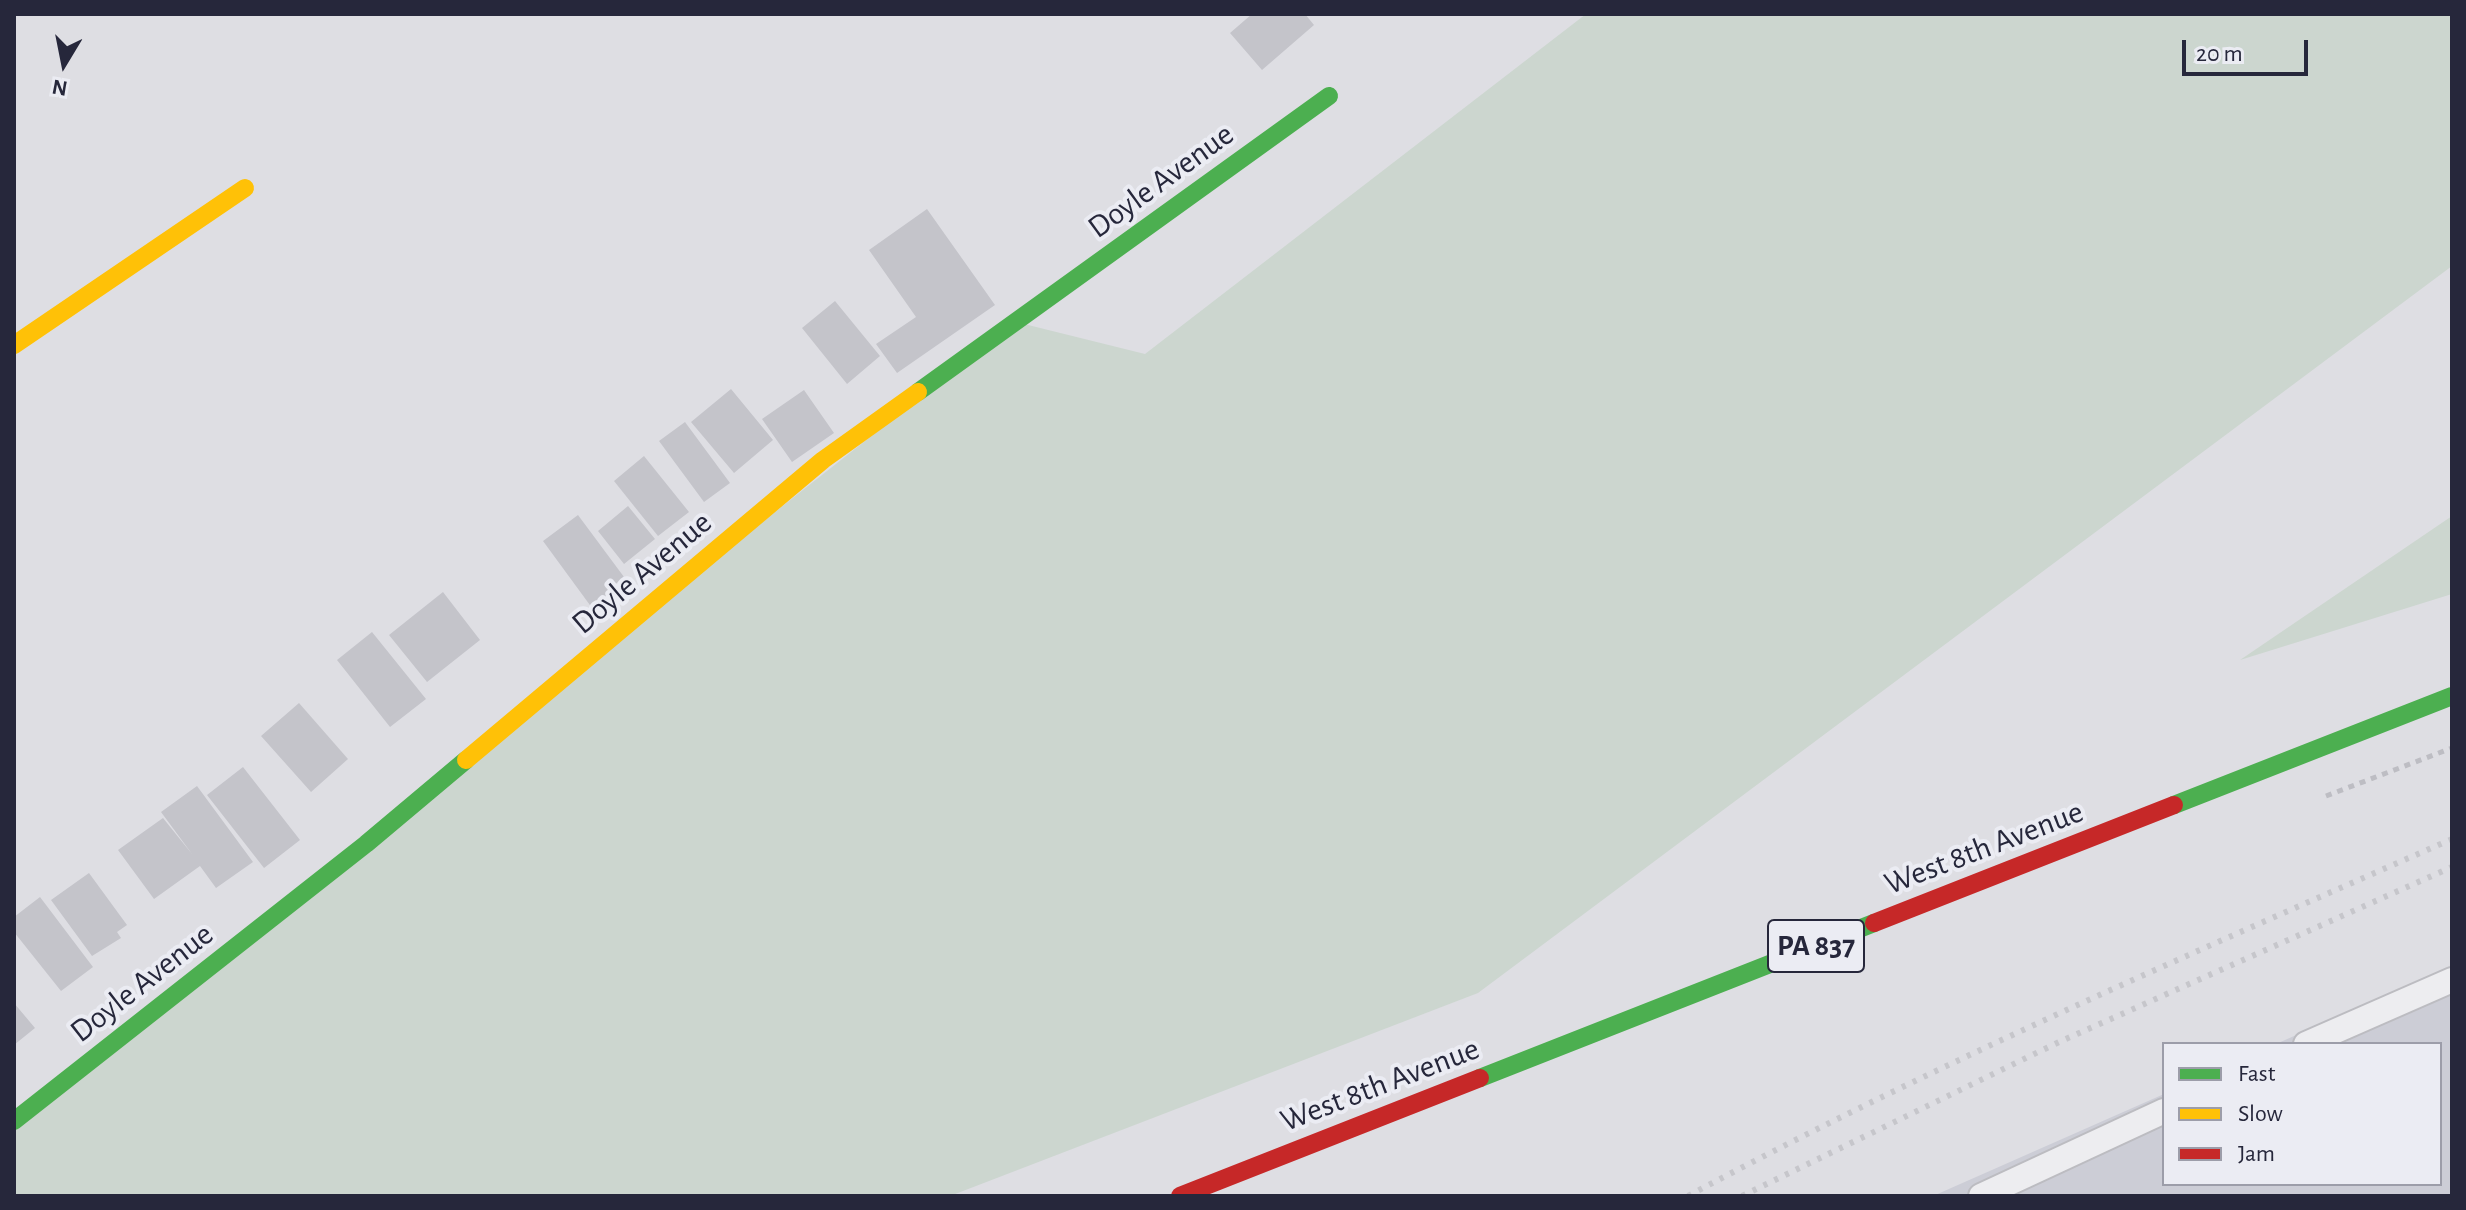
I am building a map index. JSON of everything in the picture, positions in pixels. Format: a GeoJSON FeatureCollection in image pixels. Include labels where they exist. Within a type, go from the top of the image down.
{"type":"FeatureCollection","features":[{"type":"Feature","properties":{"kind":"street","name":"Doyle Avenue"},"geometry":{"type":"LineString","coordinates":[[14,1121],[366,844],[823,460],[1329,96]]}},
{"type":"Feature","properties":{"kind":"street"},"geometry":{"type":"LineString","coordinates":[[14,345],[245,188]]}},
{"type":"Feature","properties":{"kind":"street","name":"West 8th Avenue"},"geometry":{"type":"LineString","coordinates":[[1180,1196],[2452,696]]}},
{"type":"Feature","properties":{"kind":"lane"},"geometry":{"type":"LineString","coordinates":[[2311,1042],[2452,980]]}},
{"type":"Feature","properties":{"kind":"lane"},"geometry":{"type":"LineString","coordinates":[[1981,1196],[2162,1112]]}},
{"type":"Feature","properties":{"kind":"shaded area"},"geometry":{"type":"Polygon","coordinates":[[[1586,14],[2452,14],[2452,266],[1478,993],[950,1196],[14,1196],[14,1112],[1016,322],[1145,354],[1586,14]]]}},
{"type":"Feature","properties":{"kind":"shaded area"},"geometry":{"type":"Polygon","coordinates":[[[2452,516],[2452,594],[2240,660],[2452,516]]]}},
{"type":"Feature","properties":{"kind":"shaded area"},"geometry":{"type":"Polygon","coordinates":[[[2452,966],[2452,1196],[1933,1196],[2162,1095],[2162,1186],[2442,1186],[2442,1042],[2281,1042],[2452,966]]]}},
{"type":"Feature","properties":{"kind":"building"},"geometry":{"type":"Polygon","coordinates":[[[1252,14],[1305,14],[1314,25],[1262,70],[1230,33],[1252,14]]]}},
{"type":"Feature","properties":{"kind":"building"},"geometry":{"type":"Polygon","coordinates":[[[927,209],[995,305],[897,373],[876,344],[916,317],[869,250],[927,209]]]}},
{"type":"Feature","properties":{"kind":"building"},"geometry":{"type":"Polygon","coordinates":[[[835,301],[880,356],[847,384],[802,328],[835,301]]]}},
{"type":"Feature","properties":{"kind":"building"},"geometry":{"type":"Polygon","coordinates":[[[731,389],[773,440],[734,473],[691,422],[731,389]]]}},
{"type":"Feature","properties":{"kind":"building"},"geometry":{"type":"Polygon","coordinates":[[[804,390],[834,433],[792,462],[762,419],[804,390]]]}},
{"type":"Feature","properties":{"kind":"building"},"geometry":{"type":"Polygon","coordinates":[[[685,422],[730,483],[704,502],[659,441],[685,422]]]}},
{"type":"Feature","properties":{"kind":"building"},"geometry":{"type":"Polygon","coordinates":[[[644,456],[689,512],[658,536],[614,481],[644,456]]]}},
{"type":"Feature","properties":{"kind":"building"},"geometry":{"type":"Polygon","coordinates":[[[628,506],[655,539],[624,564],[598,531],[628,506]]]}},
{"type":"Feature","properties":{"kind":"building"},"geometry":{"type":"Polygon","coordinates":[[[578,515],[624,577],[612,587],[618,595],[595,612],[543,541],[578,515]]]}},
{"type":"Feature","properties":{"kind":"building"},"geometry":{"type":"Polygon","coordinates":[[[443,592],[480,640],[427,682],[389,635],[443,592]]]}},
{"type":"Feature","properties":{"kind":"building"},"geometry":{"type":"Polygon","coordinates":[[[372,632],[426,699],[390,727],[337,660],[372,632]]]}},
{"type":"Feature","properties":{"kind":"building"},"geometry":{"type":"Polygon","coordinates":[[[299,703],[348,759],[311,792],[261,736],[299,703]]]}},
{"type":"Feature","properties":{"kind":"building"},"geometry":{"type":"Polygon","coordinates":[[[243,767],[300,840],[264,868],[207,795],[243,767]]]}},
{"type":"Feature","properties":{"kind":"building"},"geometry":{"type":"Polygon","coordinates":[[[197,786],[253,862],[216,888],[200,866],[154,899],[118,850],[163,818],[192,854],[161,812],[197,786]]]}},
{"type":"Feature","properties":{"kind":"building"},"geometry":{"type":"Polygon","coordinates":[[[89,873],[127,925],[117,932],[121,938],[92,956],[51,900],[89,873]]]}},
{"type":"Feature","properties":{"kind":"building"},"geometry":{"type":"Polygon","coordinates":[[[40,897],[93,967],[61,991],[14,932],[14,917],[40,897]]]}},
{"type":"Feature","properties":{"kind":"building"},"geometry":{"type":"Polygon","coordinates":[[[14,1003],[35,1028],[14,1045],[14,1003]]]}},
{"type":"Feature","properties":{"kind":"railway"},"geometry":{"type":"LineString","coordinates":[[1688,1196],[1971,1054],[2452,839]]}},
{"type":"Feature","properties":{"kind":"railway"},"geometry":{"type":"LineString","coordinates":[[1742,1196],[2059,1042],[2452,867]]}},
{"type":"Feature","properties":{"kind":"traffic: fast"},"geometry":{"type":"LineString","coordinates":[[918,392],[1329,96]]}},
{"type":"Feature","properties":{"kind":"traffic: fast"},"geometry":{"type":"LineString","coordinates":[[2174,805],[2452,696]]}},
{"type":"Feature","properties":{"kind":"traffic: fast"},"geometry":{"type":"LineString","coordinates":[[14,1121],[366,844],[466,760]]}},
{"type":"Feature","properties":{"kind":"traffic: fast"},"geometry":{"type":"LineString","coordinates":[[1480,1078],[1874,923]]}},
{"type":"Feature","properties":{"kind":"traffic: slow"},"geometry":{"type":"LineString","coordinates":[[14,345],[245,188]]}},
{"type":"Feature","properties":{"kind":"traffic: slow"},"geometry":{"type":"LineString","coordinates":[[466,760],[823,460],[918,392]]}},
{"type":"Feature","properties":{"kind":"traffic: jam"},"geometry":{"type":"LineString","coordinates":[[1874,923],[2174,805]]}},
{"type":"Feature","properties":{"kind":"traffic: jam"},"geometry":{"type":"LineString","coordinates":[[1180,1196],[1480,1078]]}}]}
